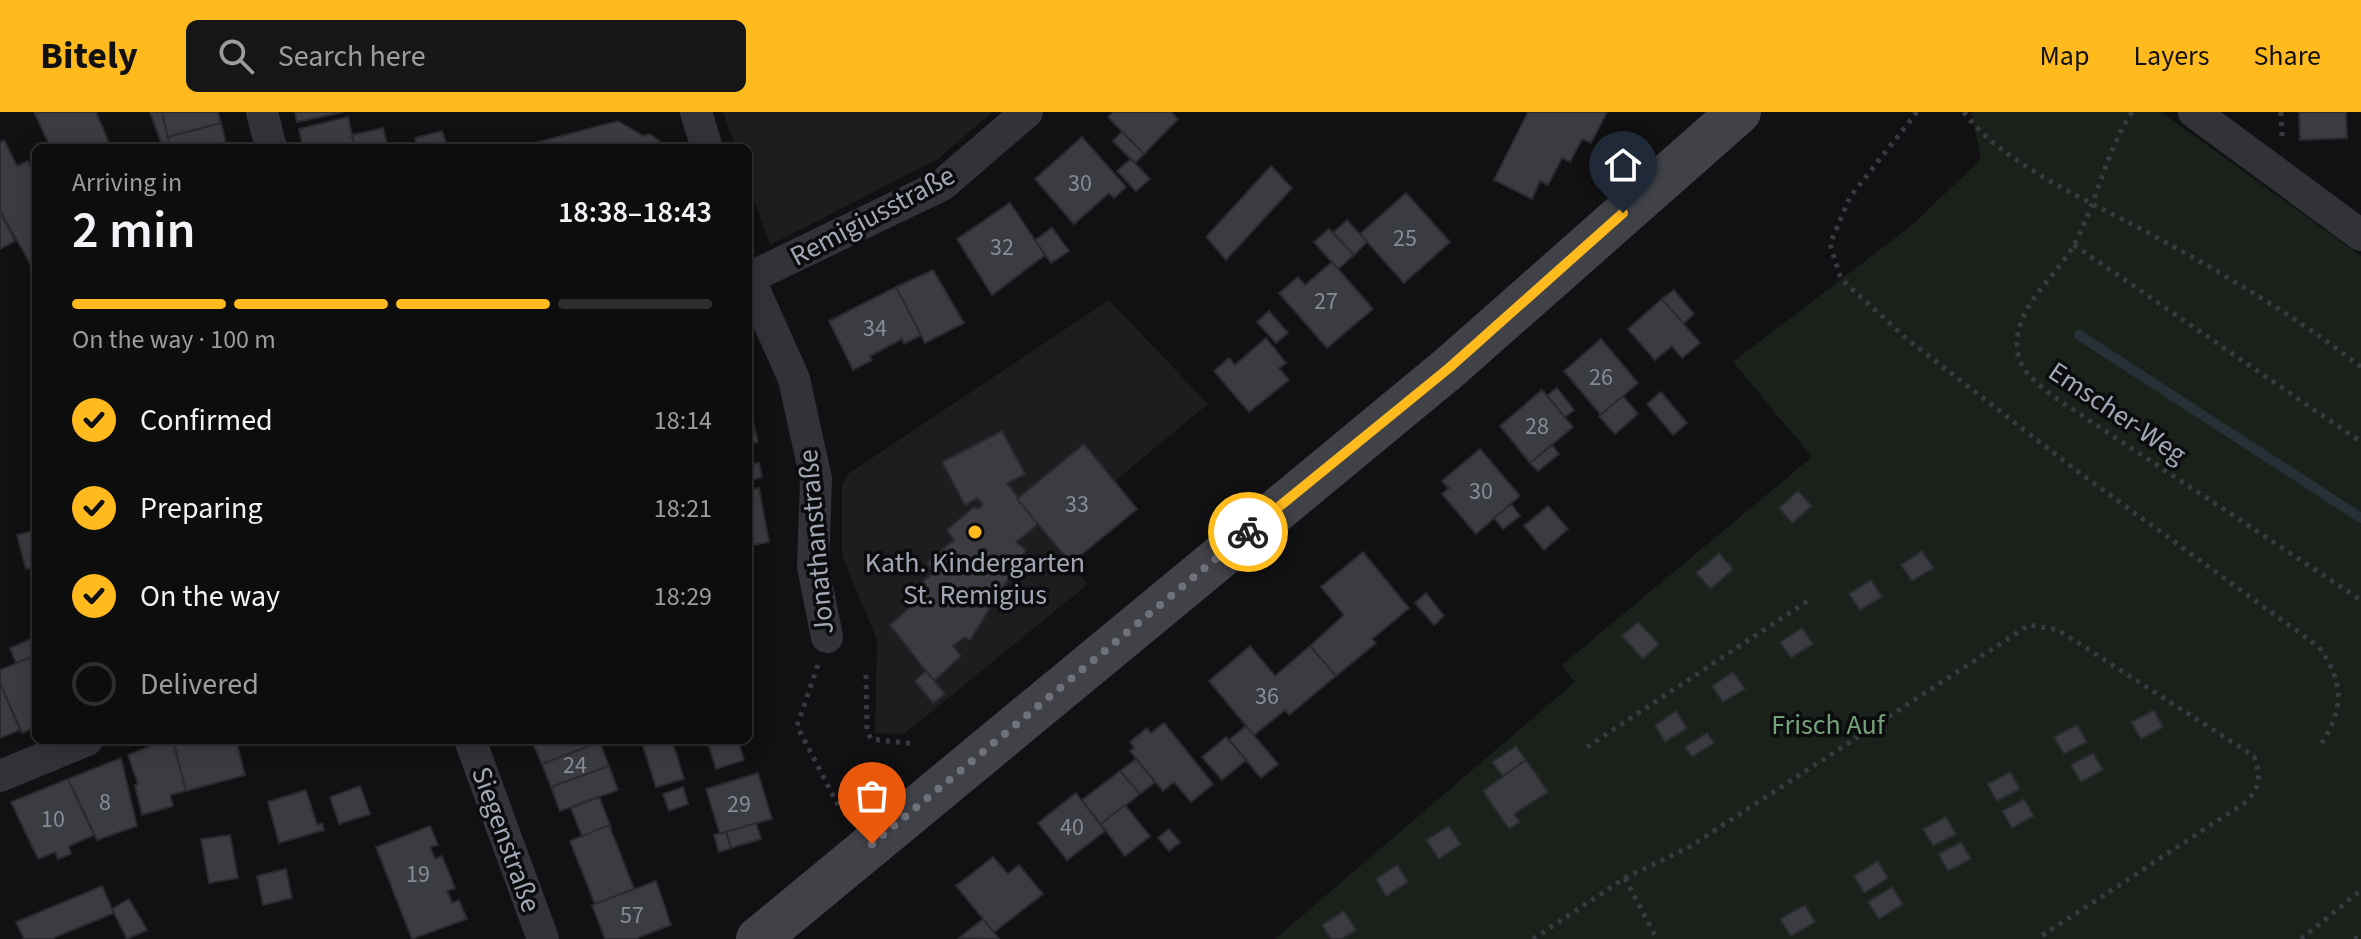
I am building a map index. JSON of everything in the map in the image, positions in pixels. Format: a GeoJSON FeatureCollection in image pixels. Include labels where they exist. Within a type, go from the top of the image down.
{"type":"FeatureCollection","features":[{"type":"Feature","properties":{"kind":"main road"},"geometry":{"type":"LineString","coordinates":[[758,939],[1449,368],[1739,112]]}},
{"type":"Feature","properties":{"kind":"street"},"geometry":{"type":"LineString","coordinates":[[262,112],[270,144]]}},
{"type":"Feature","properties":{"kind":"street"},"geometry":{"type":"LineString","coordinates":[[696,112],[706,144]]}},
{"type":"Feature","properties":{"kind":"street","name":"Remigiusstraße"},"geometry":{"type":"LineString","coordinates":[[752,275],[942,185],[1027,112]]}},
{"type":"Feature","properties":{"kind":"street"},"geometry":{"type":"LineString","coordinates":[[2194,112],[2361,235]]}},
{"type":"Feature","properties":{"kind":"street","name":"Jonathanstraße"},"geometry":{"type":"LineString","coordinates":[[752,286],[794,379],[816,479],[813,567],[827,637]]}},
{"type":"Feature","properties":{"kind":"street"},"geometry":{"type":"LineString","coordinates":[[0,776],[77,744]]}},
{"type":"Feature","properties":{"kind":"street","name":"Siegenstraße"},"geometry":{"type":"LineString","coordinates":[[471,744],[543,939]]}},
{"type":"Feature","properties":{"kind":"path"},"geometry":{"type":"LineString","coordinates":[[1917,112],[1850,197],[1830,244],[1841,279],[1907,339],[2077,471],[2319,647],[2334,667],[2339,690],[2333,727],[2319,747]]}},
{"type":"Feature","properties":{"kind":"path"},"geometry":{"type":"LineString","coordinates":[[1964,112],[1974,127],[2039,173],[2291,314],[2361,367]]}},
{"type":"Feature","properties":{"kind":"path","name":"Emscher-Weg"},"geometry":{"type":"LineString","coordinates":[[2132,112],[2074,245],[2039,288],[2019,324],[2017,347],[2025,373],[2054,397],[2361,600]]}},
{"type":"Feature","properties":{"kind":"path"},"geometry":{"type":"LineString","coordinates":[[2074,245],[2361,442]]}},
{"type":"Feature","properties":{"kind":"path"},"geometry":{"type":"LineString","coordinates":[[1587,747],[1812,598]]}},
{"type":"Feature","properties":{"kind":"path"},"geometry":{"type":"LineString","coordinates":[[1533,939],[1625,878],[1691,846],[2029,625],[2058,630],[2254,756],[2260,773],[2260,784],[2246,802],[2037,939]]}},
{"type":"Feature","properties":{"kind":"path","name":"Jonathanstraße"},"geometry":{"type":"LineString","coordinates":[[827,637],[797,726],[838,805]]}},
{"type":"Feature","properties":{"kind":"path"},"geometry":{"type":"LineString","coordinates":[[866,675],[867,731],[871,739],[914,744]]}},
{"type":"Feature","properties":{"kind":"path"},"geometry":{"type":"LineString","coordinates":[[1625,878],[1657,939]]}},
{"type":"Feature","properties":{"kind":"path"},"geometry":{"type":"LineString","coordinates":[[2301,939],[2361,890]]}},
{"type":"Feature","properties":{"kind":"path"},"geometry":{"type":"LineString","coordinates":[[2354,939],[2361,937]]}},
{"type":"Feature","properties":{"kind":"shaded area"},"geometry":{"type":"Polygon","coordinates":[[[723,112],[992,112],[938,159],[770,245],[752,194],[752,144],[735,144],[723,112]]]}},
{"type":"Feature","properties":{"kind":"shaded area","name":"Kath. Kindergarten St. Remigius"},"geometry":{"type":"Polygon","coordinates":[[[1109,300],[1208,404],[1115,481],[1137,509],[1071,563],[1088,584],[904,734],[875,733],[877,640],[842,556],[842,485],[848,474],[1109,300]]]}},
{"type":"Feature","properties":{"kind":"green space","name":"Frisch Auf"},"geometry":{"type":"Polygon","coordinates":[[[1971,112],[2161,112],[2361,256],[2361,939],[1275,939],[1575,682],[1562,665],[1812,457],[1733,362],[1911,226],[1981,159],[1971,112]]]}},
{"type":"Feature","properties":{"kind":"building"},"geometry":{"type":"Polygon","coordinates":[[[34,112],[96,112],[109,143],[107,144],[49,144],[34,112]]]}},
{"type":"Feature","properties":{"kind":"building"},"geometry":{"type":"Polygon","coordinates":[[[150,112],[162,112],[170,144],[162,144],[150,112]]]}},
{"type":"Feature","properties":{"kind":"building"},"geometry":{"type":"Polygon","coordinates":[[[162,112],[218,112],[221,123],[168,137],[162,112]]]}},
{"type":"Feature","properties":{"kind":"building"},"geometry":{"type":"Polygon","coordinates":[[[295,112],[343,112],[297,122],[295,112]]]}},
{"type":"Feature","properties":{"kind":"building"},"geometry":{"type":"Polygon","coordinates":[[[1113,112],[1171,112],[1178,119],[1144,154],[1108,117],[1113,112]]]}},
{"type":"Feature","properties":{"kind":"building"},"geometry":{"type":"Polygon","coordinates":[[[1528,112],[1607,112],[1591,143],[1582,139],[1570,162],[1562,158],[1548,185],[1540,181],[1532,199],[1494,180],[1528,112]]]}},
{"type":"Feature","properties":{"kind":"building"},"geometry":{"type":"Polygon","coordinates":[[[2299,112],[2346,112],[2347,138],[2300,140],[2299,112]]]}},
{"type":"Feature","properties":{"kind":"building"},"geometry":{"type":"Polygon","coordinates":[[[348,117],[354,144],[302,144],[299,129],[348,117]]]}},
{"type":"Feature","properties":{"kind":"building"},"geometry":{"type":"Polygon","coordinates":[[[618,121],[643,136],[650,134],[664,144],[537,144],[618,121]]]}},
{"type":"Feature","properties":{"kind":"building"},"geometry":{"type":"Polygon","coordinates":[[[221,123],[226,144],[170,144],[168,137],[221,123]]]}},
{"type":"Feature","properties":{"kind":"building"},"geometry":{"type":"Polygon","coordinates":[[[383,128],[387,144],[354,144],[352,135],[383,128]]]}},
{"type":"Feature","properties":{"kind":"building"},"geometry":{"type":"Polygon","coordinates":[[[442,131],[446,144],[417,144],[415,138],[442,131]]]}},
{"type":"Feature","properties":{"kind":"building"},"geometry":{"type":"Polygon","coordinates":[[[1122,132],[1144,154],[1135,163],[1113,141],[1122,132]]]}},
{"type":"Feature","properties":{"kind":"building"},"geometry":{"type":"Polygon","coordinates":[[[1082,137],[1126,187],[1114,198],[1109,193],[1074,224],[1035,179],[1082,137]]]}},
{"type":"Feature","properties":{"kind":"building"},"geometry":{"type":"Polygon","coordinates":[[[4,140],[17,166],[28,161],[32,170],[31,265],[0,210],[0,142],[4,140]]]}},
{"type":"Feature","properties":{"kind":"building"},"geometry":{"type":"Polygon","coordinates":[[[1131,159],[1150,179],[1136,191],[1117,171],[1131,159]]]}},
{"type":"Feature","properties":{"kind":"building"},"geometry":{"type":"Polygon","coordinates":[[[1271,166],[1292,188],[1226,260],[1206,237],[1271,166]]]}},
{"type":"Feature","properties":{"kind":"building"},"geometry":{"type":"Polygon","coordinates":[[[1406,193],[1450,242],[1404,283],[1360,234],[1406,193]]]}},
{"type":"Feature","properties":{"kind":"building"},"geometry":{"type":"Polygon","coordinates":[[[1010,203],[1045,255],[992,295],[957,239],[1010,203]]]}},
{"type":"Feature","properties":{"kind":"building"},"geometry":{"type":"Polygon","coordinates":[[[0,212],[15,241],[0,249],[0,212]]]}},
{"type":"Feature","properties":{"kind":"building"},"geometry":{"type":"Polygon","coordinates":[[[1347,220],[1367,242],[1354,255],[1333,233],[1347,220]]]}},
{"type":"Feature","properties":{"kind":"building"},"geometry":{"type":"Polygon","coordinates":[[[1052,228],[1069,251],[1051,263],[1035,240],[1052,228]]]}},
{"type":"Feature","properties":{"kind":"building"},"geometry":{"type":"Polygon","coordinates":[[[1329,229],[1354,255],[1338,269],[1314,242],[1329,229]]]}},
{"type":"Feature","properties":{"kind":"building"},"geometry":{"type":"Polygon","coordinates":[[[1332,262],[1373,309],[1327,348],[1279,293],[1298,277],[1305,285],[1332,262]]]}},
{"type":"Feature","properties":{"kind":"building"},"geometry":{"type":"Polygon","coordinates":[[[933,270],[964,323],[925,343],[896,287],[933,270]]]}},
{"type":"Feature","properties":{"kind":"building"},"geometry":{"type":"Polygon","coordinates":[[[896,287],[921,335],[904,344],[902,339],[870,356],[872,360],[853,370],[829,321],[896,287]]]}},
{"type":"Feature","properties":{"kind":"building"},"geometry":{"type":"Polygon","coordinates":[[[1674,290],[1694,314],[1683,324],[1662,299],[1674,290]]]}},
{"type":"Feature","properties":{"kind":"building"},"geometry":{"type":"Polygon","coordinates":[[[1662,299],[1700,343],[1682,358],[1672,346],[1655,360],[1628,329],[1662,299]]]}},
{"type":"Feature","properties":{"kind":"building"},"geometry":{"type":"Polygon","coordinates":[[[1269,311],[1288,333],[1276,343],[1257,322],[1269,311]]]}},
{"type":"Feature","properties":{"kind":"building"},"geometry":{"type":"Polygon","coordinates":[[[1266,338],[1286,363],[1279,368],[1289,380],[1249,412],[1214,371],[1229,358],[1235,365],[1266,338]]]}},
{"type":"Feature","properties":{"kind":"building"},"geometry":{"type":"Polygon","coordinates":[[[1601,339],[1638,383],[1601,415],[1564,371],[1601,339]]]}},
{"type":"Feature","properties":{"kind":"building"},"geometry":{"type":"Polygon","coordinates":[[[1557,388],[1574,410],[1565,417],[1547,396],[1557,388]]]}},
{"type":"Feature","properties":{"kind":"building"},"geometry":{"type":"Polygon","coordinates":[[[1542,390],[1573,427],[1530,463],[1500,426],[1542,390]]]}},
{"type":"Feature","properties":{"kind":"building"},"geometry":{"type":"Polygon","coordinates":[[[1661,392],[1687,423],[1673,435],[1647,404],[1661,392]]]}},
{"type":"Feature","properties":{"kind":"building"},"geometry":{"type":"Polygon","coordinates":[[[1623,396],[1638,414],[1615,434],[1599,416],[1623,396]]]}},
{"type":"Feature","properties":{"kind":"building"},"geometry":{"type":"Polygon","coordinates":[[[752,419],[758,442],[752,444],[752,419]]]}},
{"type":"Feature","properties":{"kind":"building"},"geometry":{"type":"Polygon","coordinates":[[[1002,431],[1025,474],[1007,483],[1038,524],[1016,542],[1026,550],[970,640],[965,637],[953,646],[961,656],[934,681],[890,625],[916,602],[909,594],[934,572],[927,563],[954,540],[947,530],[974,507],[978,509],[983,504],[977,498],[965,505],[942,462],[1002,431]]]}},
{"type":"Feature","properties":{"kind":"building"},"geometry":{"type":"Polygon","coordinates":[[[1084,444],[1137,509],[1071,563],[1017,499],[1084,444]]]}},
{"type":"Feature","properties":{"kind":"building"},"geometry":{"type":"Polygon","coordinates":[[[1552,445],[1559,454],[1538,471],[1530,463],[1552,445]]]}},
{"type":"Feature","properties":{"kind":"building"},"geometry":{"type":"Polygon","coordinates":[[[1480,449],[1520,496],[1476,534],[1442,494],[1449,488],[1442,481],[1480,449]]]}},
{"type":"Feature","properties":{"kind":"building"},"geometry":{"type":"Polygon","coordinates":[[[759,463],[762,477],[752,480],[752,464],[759,463]]]}},
{"type":"Feature","properties":{"kind":"building"},"geometry":{"type":"Polygon","coordinates":[[[759,488],[769,542],[752,545],[752,489],[759,488]]]}},
{"type":"Feature","properties":{"kind":"building"},"geometry":{"type":"Polygon","coordinates":[[[1798,491],[1812,506],[1792,523],[1779,508],[1798,491]]]}},
{"type":"Feature","properties":{"kind":"building"},"geometry":{"type":"Polygon","coordinates":[[[1511,504],[1520,516],[1503,529],[1494,518],[1511,504]]]}},
{"type":"Feature","properties":{"kind":"building"},"geometry":{"type":"Polygon","coordinates":[[[1548,506],[1568,529],[1544,550],[1524,526],[1548,506]]]}},
{"type":"Feature","properties":{"kind":"building"},"geometry":{"type":"Polygon","coordinates":[[[32,531],[32,568],[26,569],[17,535],[32,531]]]}},
{"type":"Feature","properties":{"kind":"building"},"geometry":{"type":"Polygon","coordinates":[[[1922,551],[1934,568],[1912,581],[1901,565],[1922,551]]]}},
{"type":"Feature","properties":{"kind":"building"},"geometry":{"type":"Polygon","coordinates":[[[1363,552],[1409,608],[1372,639],[1376,643],[1336,676],[1310,646],[1344,615],[1321,587],[1363,552]]]}},
{"type":"Feature","properties":{"kind":"building"},"geometry":{"type":"Polygon","coordinates":[[[1719,553],[1733,569],[1711,589],[1696,573],[1719,553]]]}},
{"type":"Feature","properties":{"kind":"building"},"geometry":{"type":"Polygon","coordinates":[[[1871,580],[1882,597],[1860,610],[1849,594],[1871,580]]]}},
{"type":"Feature","properties":{"kind":"building"},"geometry":{"type":"Polygon","coordinates":[[[1426,593],[1444,616],[1434,625],[1415,603],[1426,593]]]}},
{"type":"Feature","properties":{"kind":"building"},"geometry":{"type":"Polygon","coordinates":[[[1638,622],[1659,644],[1643,659],[1622,636],[1638,622]]]}},
{"type":"Feature","properties":{"kind":"building"},"geometry":{"type":"Polygon","coordinates":[[[1802,628],[1813,644],[1791,658],[1780,642],[1802,628]]]}},
{"type":"Feature","properties":{"kind":"building"},"geometry":{"type":"Polygon","coordinates":[[[32,639],[32,657],[16,663],[10,648],[32,639]]]}},
{"type":"Feature","properties":{"kind":"building"},"geometry":{"type":"Polygon","coordinates":[[[1250,646],[1275,676],[1310,646],[1336,676],[1289,715],[1285,710],[1254,735],[1209,681],[1250,646]]]}},
{"type":"Feature","properties":{"kind":"building"},"geometry":{"type":"Polygon","coordinates":[[[32,657],[32,729],[22,733],[0,683],[0,670],[32,657]]]}},
{"type":"Feature","properties":{"kind":"building"},"geometry":{"type":"Polygon","coordinates":[[[926,671],[945,694],[933,703],[915,681],[926,671]]]}},
{"type":"Feature","properties":{"kind":"building"},"geometry":{"type":"Polygon","coordinates":[[[1733,672],[1745,689],[1723,702],[1712,686],[1733,672]]]}},
{"type":"Feature","properties":{"kind":"building"},"geometry":{"type":"Polygon","coordinates":[[[0,683],[20,730],[0,738],[0,683]]]}},
{"type":"Feature","properties":{"kind":"building"},"geometry":{"type":"Polygon","coordinates":[[[2154,710],[2163,727],[2141,739],[2131,722],[2154,710]]]}},
{"type":"Feature","properties":{"kind":"building"},"geometry":{"type":"Polygon","coordinates":[[[1676,711],[1687,728],[1665,742],[1655,725],[1676,711]]]}},
{"type":"Feature","properties":{"kind":"building"},"geometry":{"type":"Polygon","coordinates":[[[1164,723],[1213,784],[1191,802],[1174,782],[1163,791],[1130,751],[1134,748],[1130,742],[1147,728],[1151,733],[1164,723]]]}},
{"type":"Feature","properties":{"kind":"building"},"geometry":{"type":"Polygon","coordinates":[[[2077,725],[2087,742],[2064,754],[2054,737],[2077,725]]]}},
{"type":"Feature","properties":{"kind":"building"},"geometry":{"type":"Polygon","coordinates":[[[1246,726],[1278,764],[1261,778],[1229,740],[1246,726]]]}},
{"type":"Feature","properties":{"kind":"building"},"geometry":{"type":"Polygon","coordinates":[[[1707,733],[1714,743],[1692,757],[1685,747],[1707,733]]]}},
{"type":"Feature","properties":{"kind":"building"},"geometry":{"type":"Polygon","coordinates":[[[1226,737],[1246,760],[1222,780],[1202,757],[1226,737]]]}},
{"type":"Feature","properties":{"kind":"building"},"geometry":{"type":"Polygon","coordinates":[[[155,744],[174,744],[186,791],[170,795],[173,806],[142,815],[135,785],[138,784],[128,755],[155,744]]]}},
{"type":"Feature","properties":{"kind":"building"},"geometry":{"type":"Polygon","coordinates":[[[174,744],[237,744],[245,775],[186,791],[174,744]]]}},
{"type":"Feature","properties":{"kind":"building"},"geometry":{"type":"Polygon","coordinates":[[[533,744],[595,744],[542,764],[533,744]]]}},
{"type":"Feature","properties":{"kind":"building"},"geometry":{"type":"Polygon","coordinates":[[[601,744],[609,766],[551,787],[542,764],[601,744]]]}},
{"type":"Feature","properties":{"kind":"building"},"geometry":{"type":"Polygon","coordinates":[[[642,744],[673,744],[684,779],[656,787],[642,744]]]}},
{"type":"Feature","properties":{"kind":"building"},"geometry":{"type":"Polygon","coordinates":[[[708,744],[739,744],[744,760],[716,769],[708,744]]]}},
{"type":"Feature","properties":{"kind":"building"},"geometry":{"type":"Polygon","coordinates":[[[1516,746],[1526,760],[1503,776],[1492,762],[1516,746]]]}},
{"type":"Feature","properties":{"kind":"building"},"geometry":{"type":"Polygon","coordinates":[[[2093,753],[2103,770],[2081,782],[2071,765],[2093,753]]]}},
{"type":"Feature","properties":{"kind":"building"},"geometry":{"type":"Polygon","coordinates":[[[121,758],[137,826],[97,840],[68,779],[121,758]]]}},
{"type":"Feature","properties":{"kind":"building"},"geometry":{"type":"Polygon","coordinates":[[[1136,759],[1155,782],[1140,794],[1120,771],[1136,759]]]}},
{"type":"Feature","properties":{"kind":"building"},"geometry":{"type":"Polygon","coordinates":[[[1526,760],[1548,792],[1514,814],[1520,822],[1509,829],[1483,791],[1526,760]]]}},
{"type":"Feature","properties":{"kind":"building"},"geometry":{"type":"Polygon","coordinates":[[[609,766],[618,790],[560,811],[551,787],[609,766]]]}},
{"type":"Feature","properties":{"kind":"building"},"geometry":{"type":"Polygon","coordinates":[[[1120,771],[1140,794],[1101,824],[1082,800],[1120,771]]]}},
{"type":"Feature","properties":{"kind":"building"},"geometry":{"type":"Polygon","coordinates":[[[2010,772],[2020,789],[1997,801],[1987,784],[2010,772]]]}},
{"type":"Feature","properties":{"kind":"building"},"geometry":{"type":"Polygon","coordinates":[[[758,773],[772,819],[720,834],[706,789],[758,773]]]}},
{"type":"Feature","properties":{"kind":"building"},"geometry":{"type":"Polygon","coordinates":[[[68,779],[94,835],[69,846],[71,854],[58,859],[55,852],[38,859],[11,802],[68,779]]]}},
{"type":"Feature","properties":{"kind":"building"},"geometry":{"type":"Polygon","coordinates":[[[360,786],[370,814],[339,824],[330,797],[360,786]]]}},
{"type":"Feature","properties":{"kind":"building"},"geometry":{"type":"Polygon","coordinates":[[[683,787],[688,804],[669,811],[663,794],[683,787]]]}},
{"type":"Feature","properties":{"kind":"building"},"geometry":{"type":"Polygon","coordinates":[[[306,790],[317,825],[322,823],[324,830],[279,843],[268,802],[306,790]]]}},
{"type":"Feature","properties":{"kind":"building"},"geometry":{"type":"Polygon","coordinates":[[[1076,793],[1105,831],[1067,860],[1038,823],[1076,793]]]}},
{"type":"Feature","properties":{"kind":"building"},"geometry":{"type":"Polygon","coordinates":[[[599,797],[611,827],[582,836],[571,808],[599,797]]]}},
{"type":"Feature","properties":{"kind":"building"},"geometry":{"type":"Polygon","coordinates":[[[2024,799],[2034,816],[2012,828],[2002,811],[2024,799]]]}},
{"type":"Feature","properties":{"kind":"building"},"geometry":{"type":"Polygon","coordinates":[[[1125,805],[1150,836],[1125,856],[1101,824],[1125,805]]]}},
{"type":"Feature","properties":{"kind":"building"},"geometry":{"type":"Polygon","coordinates":[[[1946,817],[1956,834],[1933,846],[1923,829],[1946,817]]]}},
{"type":"Feature","properties":{"kind":"building"},"geometry":{"type":"Polygon","coordinates":[[[756,823],[761,839],[731,848],[726,832],[756,823]]]}},
{"type":"Feature","properties":{"kind":"building"},"geometry":{"type":"Polygon","coordinates":[[[609,825],[634,889],[595,904],[570,841],[609,825]]]}},
{"type":"Feature","properties":{"kind":"building"},"geometry":{"type":"Polygon","coordinates":[[[430,826],[438,845],[430,847],[435,859],[442,856],[455,888],[447,891],[452,903],[459,900],[467,919],[412,939],[376,847],[430,826]]]}},
{"type":"Feature","properties":{"kind":"building"},"geometry":{"type":"Polygon","coordinates":[[[1449,826],[1461,844],[1439,859],[1426,840],[1449,826]]]}},
{"type":"Feature","properties":{"kind":"building"},"geometry":{"type":"Polygon","coordinates":[[[1169,829],[1180,842],[1169,851],[1158,838],[1169,829]]]}},
{"type":"Feature","properties":{"kind":"building"},"geometry":{"type":"Polygon","coordinates":[[[726,832],[731,848],[719,852],[714,835],[726,832]]]}},
{"type":"Feature","properties":{"kind":"building"},"geometry":{"type":"Polygon","coordinates":[[[230,835],[238,878],[209,883],[201,839],[230,835]]]}},
{"type":"Feature","properties":{"kind":"building"},"geometry":{"type":"Polygon","coordinates":[[[1961,842],[1971,859],[1948,871],[1938,854],[1961,842]]]}},
{"type":"Feature","properties":{"kind":"building"},"geometry":{"type":"Polygon","coordinates":[[[993,857],[1008,874],[1019,865],[1043,894],[994,932],[956,886],[993,857]]]}},
{"type":"Feature","properties":{"kind":"building"},"geometry":{"type":"Polygon","coordinates":[[[1878,861],[1888,878],[1864,893],[1854,876],[1878,861]]]}},
{"type":"Feature","properties":{"kind":"building"},"geometry":{"type":"Polygon","coordinates":[[[1397,865],[1408,882],[1386,896],[1376,879],[1397,865]]]}},
{"type":"Feature","properties":{"kind":"building"},"geometry":{"type":"Polygon","coordinates":[[[286,869],[292,898],[263,905],[257,876],[286,869]]]}},
{"type":"Feature","properties":{"kind":"building"},"geometry":{"type":"Polygon","coordinates":[[[656,881],[671,925],[635,939],[605,939],[592,905],[656,881]]]}},
{"type":"Feature","properties":{"kind":"building"},"geometry":{"type":"Polygon","coordinates":[[[102,886],[114,913],[51,939],[24,939],[16,922],[102,886]]]}},
{"type":"Feature","properties":{"kind":"building"},"geometry":{"type":"Polygon","coordinates":[[[1892,887],[1903,904],[1879,919],[1868,902],[1892,887]]]}},
{"type":"Feature","properties":{"kind":"building"},"geometry":{"type":"Polygon","coordinates":[[[129,899],[147,930],[127,939],[112,909],[129,899]]]}},
{"type":"Feature","properties":{"kind":"building"},"geometry":{"type":"Polygon","coordinates":[[[1805,905],[1815,922],[1791,936],[1780,919],[1805,905]]]}},
{"type":"Feature","properties":{"kind":"building"},"geometry":{"type":"Polygon","coordinates":[[[1344,911],[1356,930],[1341,939],[1331,939],[1322,925],[1344,911]]]}},
{"type":"Feature","properties":{"kind":"building"},"geometry":{"type":"Polygon","coordinates":[[[983,919],[999,939],[959,938],[983,919]]]}},
{"type":"Feature","properties":{"kind":"waterway"},"geometry":{"type":"LineString","coordinates":[[2079,335],[2361,518]]}},
{"type":"Feature","properties":{"kind":"way so far"},"geometry":{"type":"LineString","coordinates":[[872,844],[1248,532]]}},
{"type":"Feature","properties":{"kind":"place","name":"Kath. Kindergarten St. Remigius"},"geometry":{"type":"Point","coordinates":[975,532]}},
{"type":"Feature","properties":{"kind":"route"},"geometry":{"type":"LineString","coordinates":[[1248,532],[1449,368],[1623,213]]}}]}
